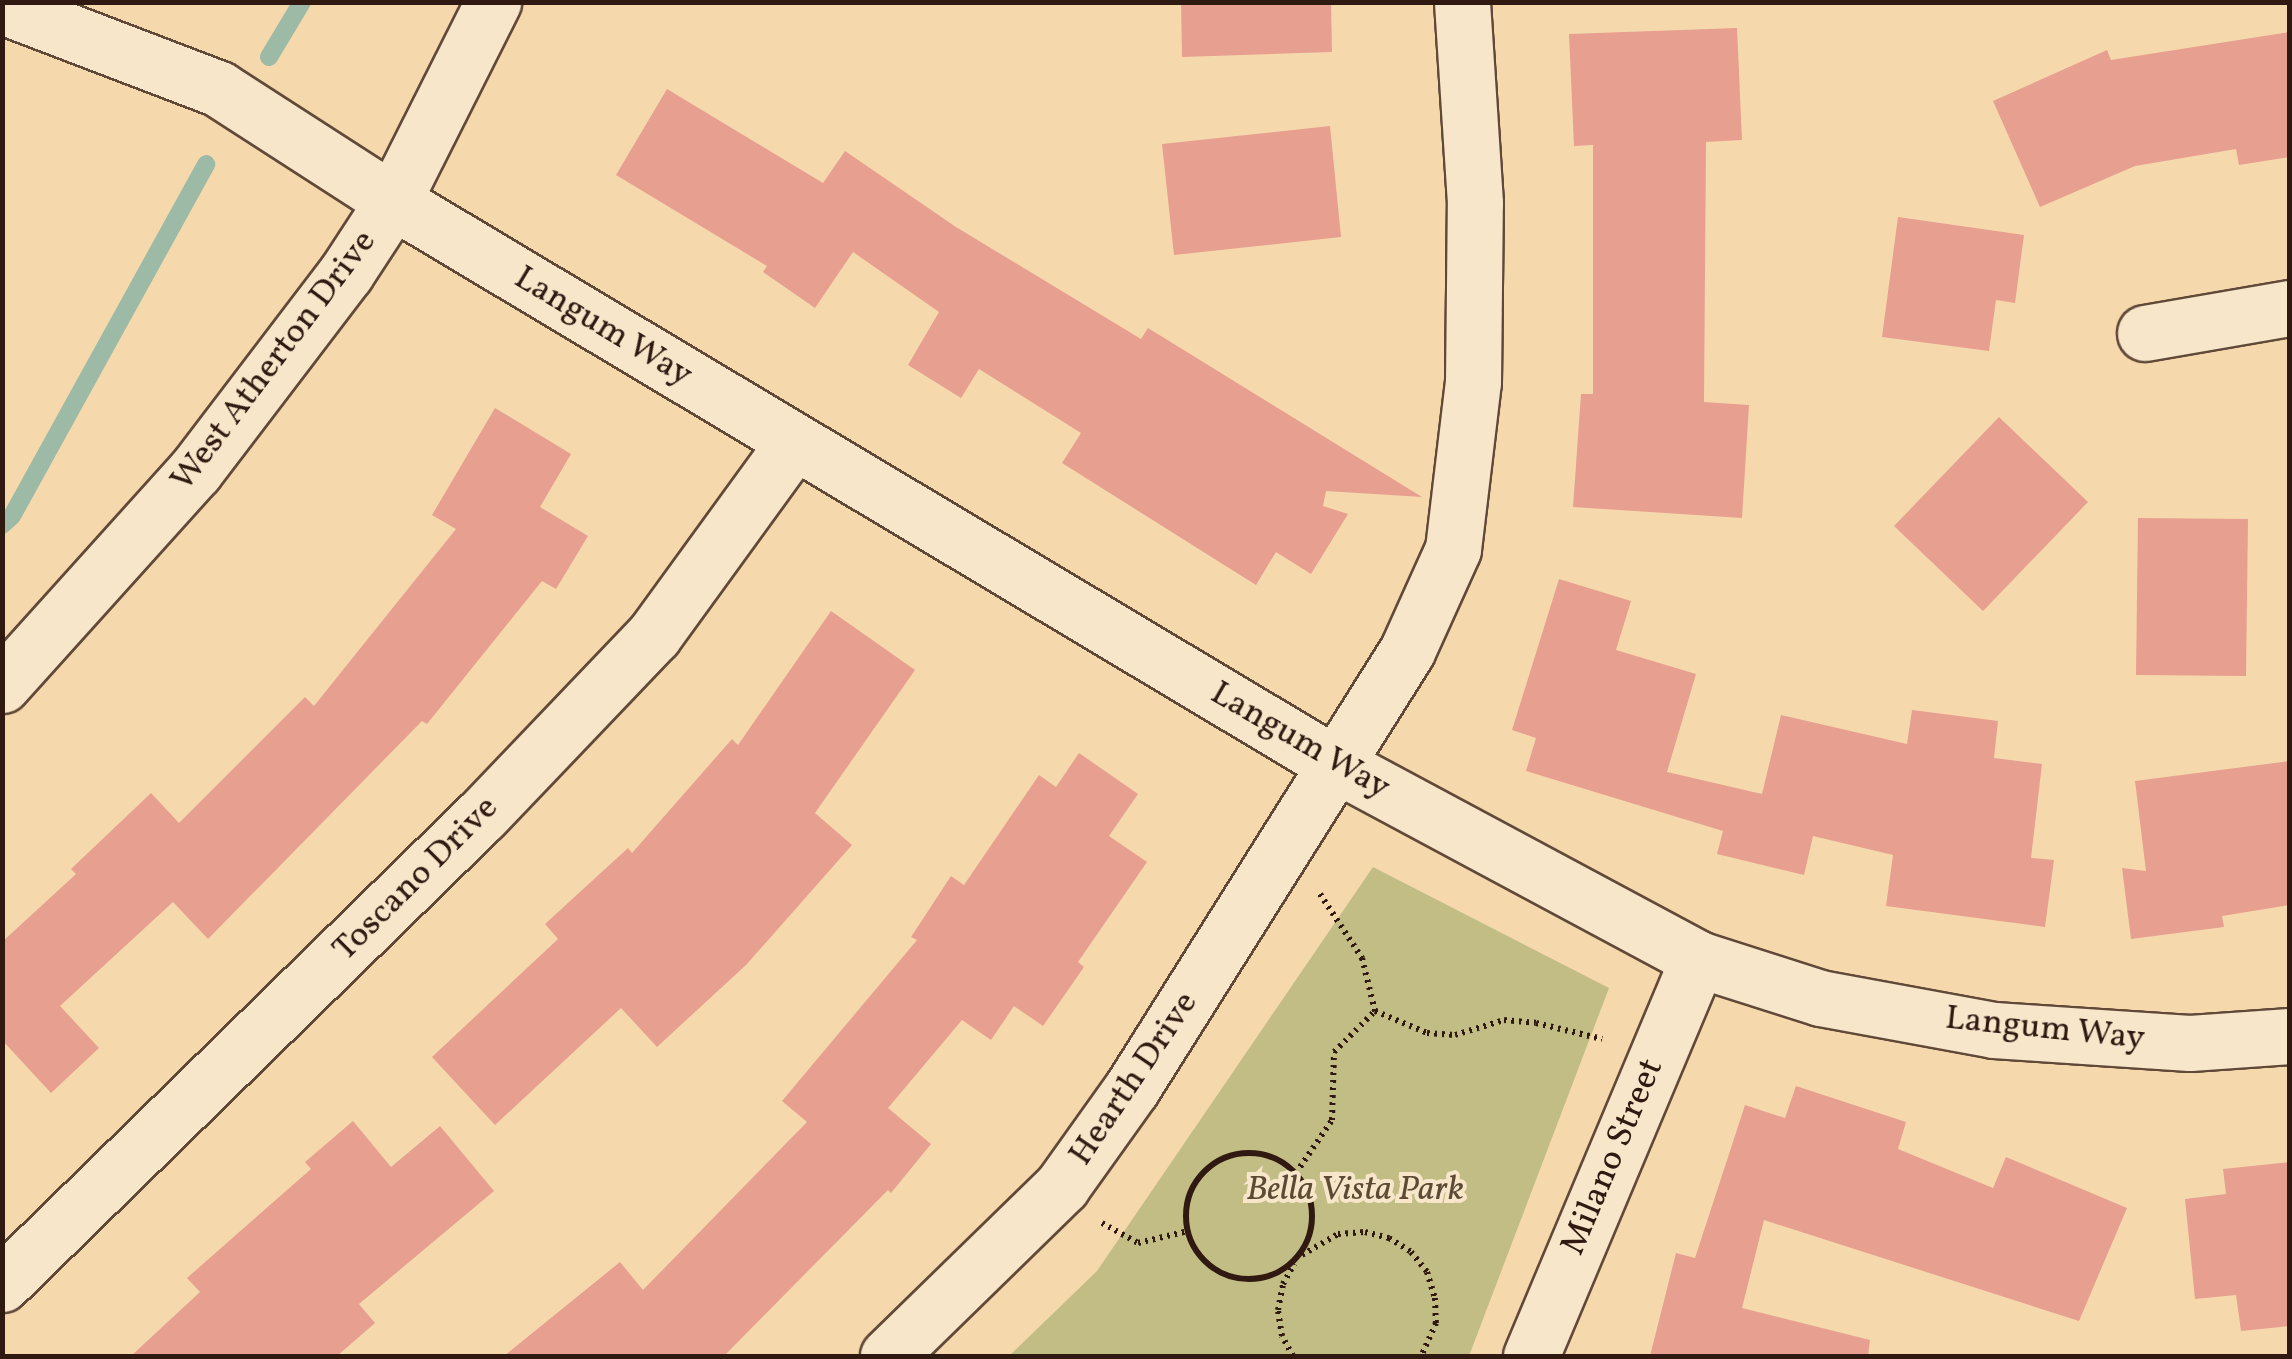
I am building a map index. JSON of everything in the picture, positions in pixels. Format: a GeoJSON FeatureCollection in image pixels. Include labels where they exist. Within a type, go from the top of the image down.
{"type":"FeatureCollection","features":[{"type":"Feature","properties":{"kind":"street","name":"West Atherton Drive"},"geometry":{"type":"LineString","coordinates":[[2,685],[195,470],[346,272],[393,201],[493,2]]}},
{"type":"Feature","properties":{"kind":"street","name":"Hearth Drive"},"geometry":{"type":"LineString","coordinates":[[888,1356],[1062,1186],[1132,1088],[1407,650],[1453,548],[1474,382],[1475,203],[1462,2]]}},
{"type":"Feature","properties":{"kind":"street","name":"Langum Way"},"geometry":{"type":"LineString","coordinates":[[2,6],[219,89],[393,201],[1335,764],[1698,958],[1820,998],[1994,1030],[2190,1043],[2290,1036]]}},
{"type":"Feature","properties":{"kind":"street"},"geometry":{"type":"LineString","coordinates":[[2145,333],[2290,308]]}},
{"type":"Feature","properties":{"kind":"street","name":"Toscano Drive"},"geometry":{"type":"LineString","coordinates":[[2,1284],[468,829],[654,634],[794,442]]}},
{"type":"Feature","properties":{"kind":"street","name":"Milano Street"},"geometry":{"type":"LineString","coordinates":[[1532,1356],[1698,958]]}},
{"type":"Feature","properties":{"kind":"path"},"geometry":{"type":"LineString","coordinates":[[1283,848],[1329,906],[1362,958],[1375,1011]]}},
{"type":"Feature","properties":{"kind":"path"},"geometry":{"type":"LineString","coordinates":[[1375,1011],[1427,1033],[1455,1035],[1504,1020],[1536,1022],[1657,1053]]}},
{"type":"Feature","properties":{"kind":"path"},"geometry":{"type":"LineString","coordinates":[[1296,1173],[1332,1120],[1334,1052],[1375,1011]]}},
{"type":"Feature","properties":{"kind":"path"},"geometry":{"type":"LineString","coordinates":[[1292,1356],[1282,1336],[1278,1310],[1283,1284],[1296,1261],[1306,1244],[1312,1208],[1296,1173],[1264,1153],[1226,1156],[1196,1180],[1188,1199],[1188,1231],[1202,1258],[1237,1278],[1258,1279],[1296,1261],[1315,1244],[1338,1234],[1364,1232],[1389,1238],[1411,1252],[1427,1272],[1436,1298],[1436,1323],[1421,1356]]}},
{"type":"Feature","properties":{"kind":"path"},"geometry":{"type":"LineString","coordinates":[[1062,1186],[1112,1232],[1138,1243],[1188,1231]]}},
{"type":"Feature","properties":{"kind":"green space","name":"Bella Vista Park"},"geometry":{"type":"Polygon","coordinates":[[[1373,867],[1609,988],[1469,1356],[1009,1356],[1097,1271],[1373,867]]]}},
{"type":"Feature","properties":{"kind":"building"},"geometry":{"type":"Polygon","coordinates":[[[1181,2],[1331,2],[1332,52],[1182,57],[1181,2]]]}},
{"type":"Feature","properties":{"kind":"building"},"geometry":{"type":"Polygon","coordinates":[[[1737,28],[1742,140],[1706,142],[1704,402],[1749,405],[1742,518],[1573,507],[1581,394],[1593,394],[1593,145],[1574,146],[1569,34],[1737,28]]]}},
{"type":"Feature","properties":{"kind":"building"},"geometry":{"type":"Polygon","coordinates":[[[2290,32],[2290,157],[2239,165],[2236,149],[2135,166],[2040,207],[1993,101],[2107,50],[2111,60],[2290,32]]]}},
{"type":"Feature","properties":{"kind":"building"},"geometry":{"type":"Polygon","coordinates":[[[667,89],[823,183],[845,151],[956,227],[1141,339],[1148,328],[1422,497],[1326,491],[1323,506],[1348,514],[1311,574],[1276,552],[1256,585],[1062,463],[1081,433],[979,369],[961,398],[908,365],[939,312],[853,252],[815,308],[763,272],[767,266],[616,175],[667,89]]]}},
{"type":"Feature","properties":{"kind":"building"},"geometry":{"type":"Polygon","coordinates":[[[1330,126],[1341,237],[1174,255],[1162,144],[1330,126]]]}},
{"type":"Feature","properties":{"kind":"building"},"geometry":{"type":"Polygon","coordinates":[[[1898,217],[2024,235],[2015,303],[1996,300],[1989,351],[1882,337],[1898,217]]]}},
{"type":"Feature","properties":{"kind":"building"},"geometry":{"type":"Polygon","coordinates":[[[495,408],[571,454],[540,507],[588,536],[556,589],[542,581],[427,724],[422,721],[208,939],[173,902],[60,1006],[99,1048],[51,1093],[2,1040],[2,942],[76,874],[71,869],[151,793],[179,823],[305,697],[314,706],[456,529],[432,515],[495,408]]]}},
{"type":"Feature","properties":{"kind":"building"},"geometry":{"type":"Polygon","coordinates":[[[1999,417],[2088,502],[1983,611],[1894,526],[1999,417]]]}},
{"type":"Feature","properties":{"kind":"building"},"geometry":{"type":"Polygon","coordinates":[[[2138,518],[2248,519],[2246,676],[2136,675],[2138,518]]]}},
{"type":"Feature","properties":{"kind":"building"},"geometry":{"type":"Polygon","coordinates":[[[1559,579],[1631,601],[1616,650],[1696,674],[1667,772],[1762,794],[1781,715],[1907,744],[1912,710],[1998,721],[1994,758],[2042,764],[2031,858],[2054,860],[2045,927],[1886,906],[1893,855],[1813,836],[1804,875],[1717,854],[1723,831],[1526,771],[1536,738],[1512,730],[1559,579]]]}},
{"type":"Feature","properties":{"kind":"building"},"geometry":{"type":"Polygon","coordinates":[[[831,611],[915,670],[815,813],[852,845],[746,965],[657,1047],[621,1008],[495,1125],[432,1057],[558,939],[545,924],[628,848],[632,853],[732,739],[738,745],[831,611]]]}},
{"type":"Feature","properties":{"kind":"building"},"geometry":{"type":"Polygon","coordinates":[[[1079,753],[1138,794],[1109,836],[1147,862],[1078,962],[1084,967],[1043,1026],[1014,1006],[991,1040],[962,1020],[888,1108],[931,1144],[891,1193],[888,1190],[724,1356],[504,1356],[620,1262],[643,1290],[807,1122],[782,1101],[917,940],[911,937],[951,876],[964,885],[1039,775],[1056,787],[1079,753]]]}},
{"type":"Feature","properties":{"kind":"building"},"geometry":{"type":"Polygon","coordinates":[[[2290,761],[2290,905],[2222,916],[2224,927],[2131,939],[2122,868],[2146,871],[2135,781],[2290,761]]]}},
{"type":"Feature","properties":{"kind":"building"},"geometry":{"type":"Polygon","coordinates":[[[1796,1086],[1906,1122],[1898,1149],[1993,1188],[2006,1157],[2127,1208],[2079,1321],[1764,1220],[1742,1308],[1870,1340],[1868,1356],[1650,1356],[1676,1253],[1695,1258],[1745,1105],[1785,1118],[1796,1086]]]}},
{"type":"Feature","properties":{"kind":"building"},"geometry":{"type":"Polygon","coordinates":[[[353,1121],[391,1167],[440,1126],[494,1191],[359,1304],[375,1323],[337,1356],[131,1356],[200,1292],[187,1278],[311,1169],[305,1162],[353,1121]]]}},
{"type":"Feature","properties":{"kind":"building"},"geometry":{"type":"Polygon","coordinates":[[[2290,1162],[2290,1326],[2241,1331],[2236,1295],[2195,1299],[2185,1199],[2226,1194],[2223,1169],[2290,1162]]]}},
{"type":"Feature","properties":{"kind":"waterway"},"geometry":{"type":"LineString","coordinates":[[269,57],[302,2]]}},
{"type":"Feature","properties":{"kind":"waterway"},"geometry":{"type":"LineString","coordinates":[[2,525],[12,516],[206,164]]}}]}
